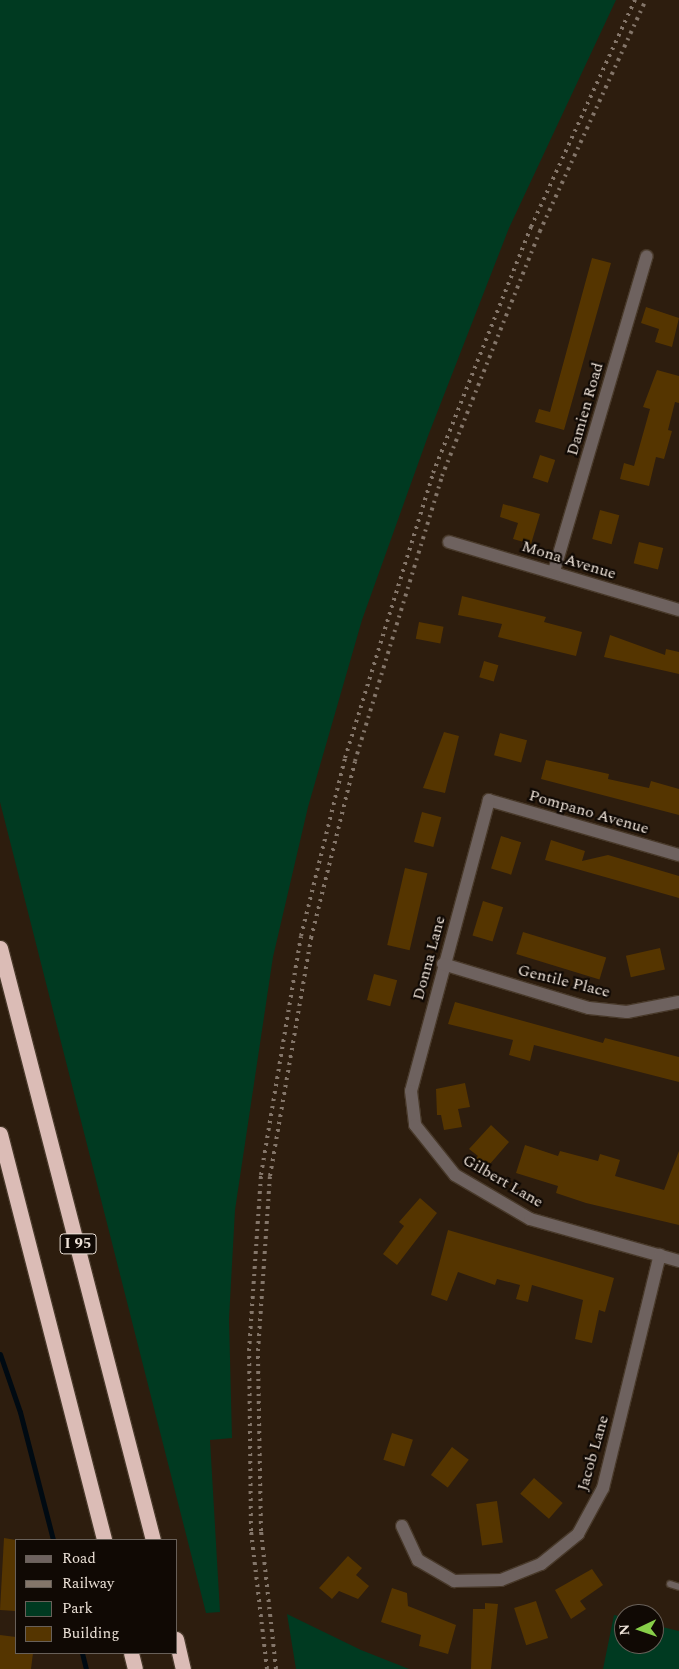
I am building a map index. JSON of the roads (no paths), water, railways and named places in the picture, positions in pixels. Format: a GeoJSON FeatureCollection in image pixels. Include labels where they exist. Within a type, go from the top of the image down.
{"type":"FeatureCollection","features":[{"type":"Feature","properties":{"kind":"highway","name":"I 95"},"geometry":{"type":"LineString","coordinates":[[0,948],[153,1539]]}},
{"type":"Feature","properties":{"kind":"highway"},"geometry":{"type":"LineString","coordinates":[[0,1134],[104,1539]]}},
{"type":"Feature","properties":{"kind":"highway"},"geometry":{"type":"LineString","coordinates":[[178,1648],[183,1669]]}},
{"type":"Feature","properties":{"kind":"highway"},"geometry":{"type":"LineString","coordinates":[[132,1654],[136,1669]]}},
{"type":"Feature","properties":{"kind":"street","name":"Damien Road"},"geometry":{"type":"LineString","coordinates":[[554,571],[648,256]]}},
{"type":"Feature","properties":{"kind":"street","name":"Mona Avenue"},"geometry":{"type":"LineString","coordinates":[[448,542],[554,571],[679,610]]}},
{"type":"Feature","properties":{"kind":"street","name":"Pompano Avenue"},"geometry":{"type":"LineString","coordinates":[[489,800],[679,855]]}},
{"type":"Feature","properties":{"kind":"street","name":"Donna Lane"},"geometry":{"type":"LineString","coordinates":[[415,1125],[412,1091],[443,964],[489,800]]}},
{"type":"Feature","properties":{"kind":"street","name":"Gentile Place"},"geometry":{"type":"LineString","coordinates":[[443,964],[589,1008],[627,1012],[679,1002]]}},
{"type":"Feature","properties":{"kind":"street","name":"Gilbert Lane"},"geometry":{"type":"LineString","coordinates":[[415,1125],[455,1175],[530,1218],[679,1261]]}},
{"type":"Feature","properties":{"kind":"street","name":"Jacob Lane"},"geometry":{"type":"LineString","coordinates":[[402,1526],[418,1560],[454,1581],[501,1580],[540,1564],[578,1534],[603,1488],[660,1255]]}},
{"type":"Feature","properties":{"kind":"lane"},"geometry":{"type":"LineString","coordinates":[[670,1584],[679,1587]]}},
{"type":"Feature","properties":{"kind":"waterway"},"geometry":{"type":"LineString","coordinates":[[0,1354],[20,1412],[53,1539]]}},
{"type":"Feature","properties":{"kind":"waterway"},"geometry":{"type":"LineString","coordinates":[[82,1654],[86,1669]]}},
{"type":"Feature","properties":{"kind":"railway"},"geometry":{"type":"LineString","coordinates":[[267,1669],[251,1531],[249,1351],[261,1175],[301,936],[345,758],[433,473],[531,227],[635,0]]}},
{"type":"Feature","properties":{"kind":"railway"},"geometry":{"type":"LineString","coordinates":[[276,1669],[261,1531],[258,1351],[270,1176],[311,938],[355,761],[442,476],[540,231],[646,0]]}}]}
